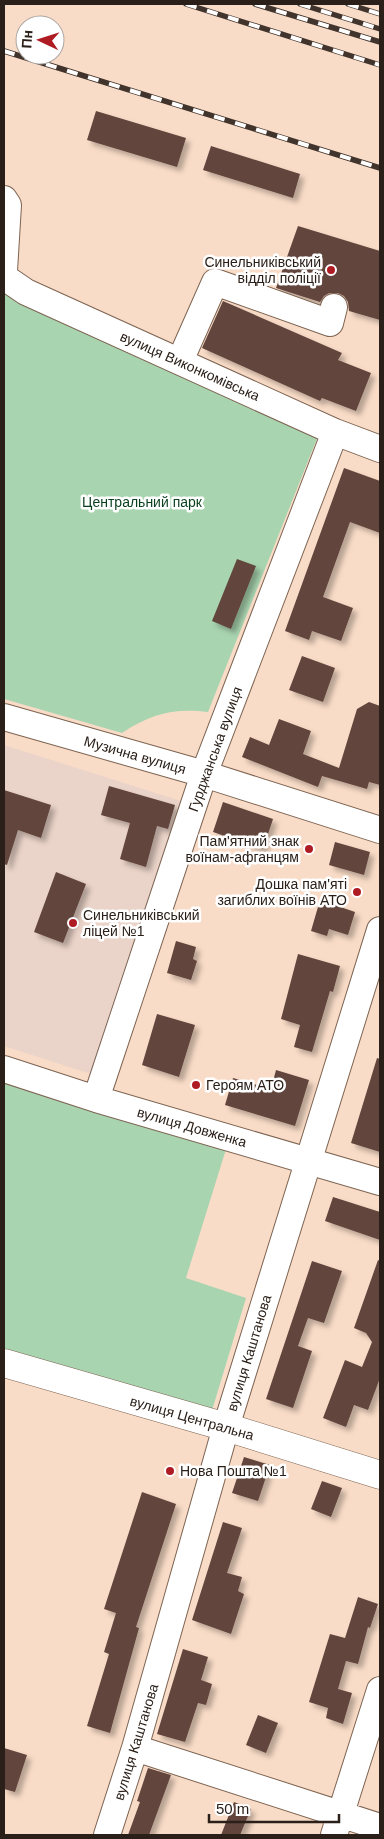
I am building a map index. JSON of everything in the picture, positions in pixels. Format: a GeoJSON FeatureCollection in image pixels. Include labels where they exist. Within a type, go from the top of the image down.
{"type":"FeatureCollection","features":[{"type":"Feature","properties":{"kind":"main road","name":"вулиця Центральна"},"geometry":{"type":"LineString","coordinates":[[4,1363],[226,1427],[380,1475]]}},
{"type":"Feature","properties":{"kind":"street"},"geometry":{"type":"LineString","coordinates":[[4,199],[8,205],[4,271]]}},
{"type":"Feature","properties":{"kind":"street","name":"вулиця Виконкомівська"},"geometry":{"type":"LineString","coordinates":[[4,277],[26,292],[335,432],[380,449]]}},
{"type":"Feature","properties":{"kind":"street"},"geometry":{"type":"LineString","coordinates":[[180,361],[215,282],[330,323],[334,306]]}},
{"type":"Feature","properties":{"kind":"street","name":"Гурджанська вулиця"},"geometry":{"type":"LineString","coordinates":[[96,1099],[204,774],[335,432]]}},
{"type":"Feature","properties":{"kind":"street","name":"Музична вулиця"},"geometry":{"type":"LineString","coordinates":[[4,717],[204,774],[380,830]]}},
{"type":"Feature","properties":{"kind":"street","name":"вулиця Каштанова"},"geometry":{"type":"LineString","coordinates":[[108,1835],[135,1748],[226,1427],[380,930]]}},
{"type":"Feature","properties":{"kind":"street","name":"вулиця Довженка"},"geometry":{"type":"LineString","coordinates":[[4,1069],[96,1099],[380,1182]]}},
{"type":"Feature","properties":{"kind":"street"},"geometry":{"type":"LineString","coordinates":[[337,1825],[380,1690]]}},
{"type":"Feature","properties":{"kind":"street"},"geometry":{"type":"LineString","coordinates":[[135,1748],[337,1825],[380,1827]]}},
{"type":"Feature","properties":{"kind":"shaded area","name":"Синельниківський ліцей №1"},"geometry":{"type":"Polygon","coordinates":[[[4,745],[181,801],[94,1075],[4,1046],[4,745]]]}},
{"type":"Feature","properties":{"kind":"green space","name":"Центральний парк"},"geometry":{"type":"Polygon","coordinates":[[[4,282],[320,431],[208,712],[184,711],[163,714],[143,721],[122,733],[4,699],[4,282]]]}},
{"type":"Feature","properties":{"kind":"green space"},"geometry":{"type":"Polygon","coordinates":[[[4,1078],[227,1146],[186,1278],[246,1298],[210,1417],[4,1355],[4,1078]]]}},
{"type":"Feature","properties":{"kind":"building"},"geometry":{"type":"Polygon","coordinates":[[[96,111],[186,138],[177,167],[87,140],[96,111]]]}},
{"type":"Feature","properties":{"kind":"building"},"geometry":{"type":"Polygon","coordinates":[[[211,146],[300,174],[293,198],[203,170],[211,146]]]}},
{"type":"Feature","properties":{"kind":"building","name":"Синельниківський відділ поліції"},"geometry":{"type":"Polygon","coordinates":[[[298,226],[380,251],[380,320],[349,311],[348,302],[344,296],[338,293],[329,293],[320,302],[276,288],[298,226]]]}},
{"type":"Feature","properties":{"kind":"building"},"geometry":{"type":"Polygon","coordinates":[[[223,301],[342,353],[338,360],[371,373],[356,411],[322,398],[320,401],[202,348],[223,301]]]}},
{"type":"Feature","properties":{"kind":"building"},"geometry":{"type":"Polygon","coordinates":[[[344,468],[380,481],[380,533],[350,522],[323,597],[353,608],[341,641],[312,631],[309,640],[285,631],[344,468]]]}},
{"type":"Feature","properties":{"kind":"building"},"geometry":{"type":"Polygon","coordinates":[[[237,559],[256,566],[231,629],[212,621],[237,559]]]}},
{"type":"Feature","properties":{"kind":"building"},"geometry":{"type":"Polygon","coordinates":[[[302,656],[335,668],[323,702],[289,690],[302,656]]]}},
{"type":"Feature","properties":{"kind":"building"},"geometry":{"type":"Polygon","coordinates":[[[369,702],[380,706],[380,785],[369,782],[367,789],[322,776],[318,787],[242,757],[250,737],[269,745],[279,719],[311,731],[303,754],[339,768],[357,709],[369,702]]]}},
{"type":"Feature","properties":{"kind":"building"},"geometry":{"type":"Polygon","coordinates":[[[109,786],[175,805],[168,829],[157,826],[146,867],[120,859],[130,823],[101,815],[109,786]]]}},
{"type":"Feature","properties":{"kind":"building"},"geometry":{"type":"Polygon","coordinates":[[[4,790],[51,805],[41,838],[18,830],[7,865],[4,864],[4,790]]]}},
{"type":"Feature","properties":{"kind":"building"},"geometry":{"type":"Polygon","coordinates":[[[223,802],[273,819],[263,849],[213,832],[223,802]]]}},
{"type":"Feature","properties":{"kind":"building"},"geometry":{"type":"Polygon","coordinates":[[[335,842],[370,852],[364,875],[329,865],[335,842]]]}},
{"type":"Feature","properties":{"kind":"building"},"geometry":{"type":"Polygon","coordinates":[[[56,872],[86,884],[63,943],[34,932],[56,872]]]}},
{"type":"Feature","properties":{"kind":"building"},"geometry":{"type":"Polygon","coordinates":[[[320,900],[355,912],[348,935],[329,929],[327,936],[311,931],[320,900]]]}},
{"type":"Feature","properties":{"kind":"building"},"geometry":{"type":"Polygon","coordinates":[[[176,941],[196,947],[193,959],[197,961],[191,980],[167,973],[176,941]]]}},
{"type":"Feature","properties":{"kind":"building"},"geometry":{"type":"Polygon","coordinates":[[[298,954],[340,966],[333,992],[330,991],[312,1052],[294,1047],[300,1025],[281,1019],[298,954]]]}},
{"type":"Feature","properties":{"kind":"building"},"geometry":{"type":"Polygon","coordinates":[[[157,1014],[195,1025],[179,1077],[142,1065],[157,1014]]]}},
{"type":"Feature","properties":{"kind":"building"},"geometry":{"type":"Polygon","coordinates":[[[377,1058],[380,1059],[380,1152],[351,1143],[377,1058]]]}},
{"type":"Feature","properties":{"kind":"building"},"geometry":{"type":"Polygon","coordinates":[[[276,1070],[309,1080],[295,1126],[225,1105],[233,1078],[271,1089],[276,1070]]]}},
{"type":"Feature","properties":{"kind":"building"},"geometry":{"type":"Polygon","coordinates":[[[333,1197],[380,1212],[380,1240],[325,1221],[333,1197]]]}},
{"type":"Feature","properties":{"kind":"building"},"geometry":{"type":"Polygon","coordinates":[[[378,1260],[380,1261],[380,1378],[368,1410],[354,1405],[346,1427],[323,1418],[345,1360],[362,1367],[372,1342],[366,1333],[354,1328],[378,1260]]]}},
{"type":"Feature","properties":{"kind":"building"},"geometry":{"type":"Polygon","coordinates":[[[312,1261],[342,1271],[324,1323],[308,1318],[298,1346],[312,1351],[293,1408],[266,1399],[312,1261]]]}},
{"type":"Feature","properties":{"kind":"building"},"geometry":{"type":"Polygon","coordinates":[[[244,1457],[270,1465],[258,1501],[232,1493],[244,1457]]]}},
{"type":"Feature","properties":{"kind":"building"},"geometry":{"type":"Polygon","coordinates":[[[322,1481],[342,1488],[331,1517],[311,1509],[322,1481]]]}},
{"type":"Feature","properties":{"kind":"building"},"geometry":{"type":"Polygon","coordinates":[[[142,1492],[176,1504],[136,1627],[139,1628],[110,1733],[87,1726],[109,1654],[104,1652],[116,1613],[104,1609],[142,1492]]]}},
{"type":"Feature","properties":{"kind":"building"},"geometry":{"type":"Polygon","coordinates":[[[223,1522],[242,1528],[227,1573],[242,1577],[238,1591],[244,1594],[231,1634],[192,1620],[223,1522]]]}},
{"type":"Feature","properties":{"kind":"building"},"geometry":{"type":"Polygon","coordinates":[[[358,1597],[378,1604],[370,1628],[368,1627],[358,1664],[346,1661],[338,1689],[352,1693],[343,1724],[326,1718],[328,1708],[309,1702],[330,1634],[345,1638],[358,1597]]]}},
{"type":"Feature","properties":{"kind":"building"},"geometry":{"type":"Polygon","coordinates":[[[183,1649],[208,1657],[201,1680],[212,1684],[206,1705],[198,1703],[185,1742],[157,1734],[183,1649]]]}},
{"type":"Feature","properties":{"kind":"building"},"geometry":{"type":"Polygon","coordinates":[[[258,1715],[278,1723],[266,1753],[246,1745],[258,1715]]]}},
{"type":"Feature","properties":{"kind":"building"},"geometry":{"type":"Polygon","coordinates":[[[4,1748],[27,1755],[15,1792],[4,1789],[4,1748]]]}},
{"type":"Feature","properties":{"kind":"building"},"geometry":{"type":"Polygon","coordinates":[[[148,1768],[171,1775],[149,1835],[128,1835],[140,1802],[137,1801],[148,1768]]]}},
{"type":"Feature","properties":{"kind":"building"},"geometry":{"type":"Polygon","coordinates":[[[234,1802],[251,1809],[240,1835],[221,1835],[234,1802]]]}},
{"type":"Feature","properties":{"kind":"railway"},"geometry":{"type":"LineString","coordinates":[[186,4],[380,65]]}},
{"type":"Feature","properties":{"kind":"railway"},"geometry":{"type":"LineString","coordinates":[[255,4],[380,42]]}},
{"type":"Feature","properties":{"kind":"railway"},"geometry":{"type":"LineString","coordinates":[[300,4],[380,29]]}},
{"type":"Feature","properties":{"kind":"railway"},"geometry":{"type":"LineString","coordinates":[[348,4],[380,14]]}},
{"type":"Feature","properties":{"kind":"railway"},"geometry":{"type":"LineString","coordinates":[[4,51],[380,168]]}},
{"type":"Feature","properties":{"kind":"place","name":"Синельниківський відділ поліції"},"geometry":{"type":"Point","coordinates":[331,270]}},
{"type":"Feature","properties":{"kind":"place","name":"Пам'ятний знак воїнам-афганцям"},"geometry":{"type":"Point","coordinates":[309,849]}},
{"type":"Feature","properties":{"kind":"place","name":"Дошка пам'яті загиблих воїнів АТО"},"geometry":{"type":"Point","coordinates":[357,892]}},
{"type":"Feature","properties":{"kind":"place","name":"Синельниківський ліцей №1"},"geometry":{"type":"Point","coordinates":[73,923]}},
{"type":"Feature","properties":{"kind":"place","name":"Героям АТО"},"geometry":{"type":"Point","coordinates":[196,1085]}},
{"type":"Feature","properties":{"kind":"place","name":"Нова Пошта №1"},"geometry":{"type":"Point","coordinates":[170,1471]}}]}
